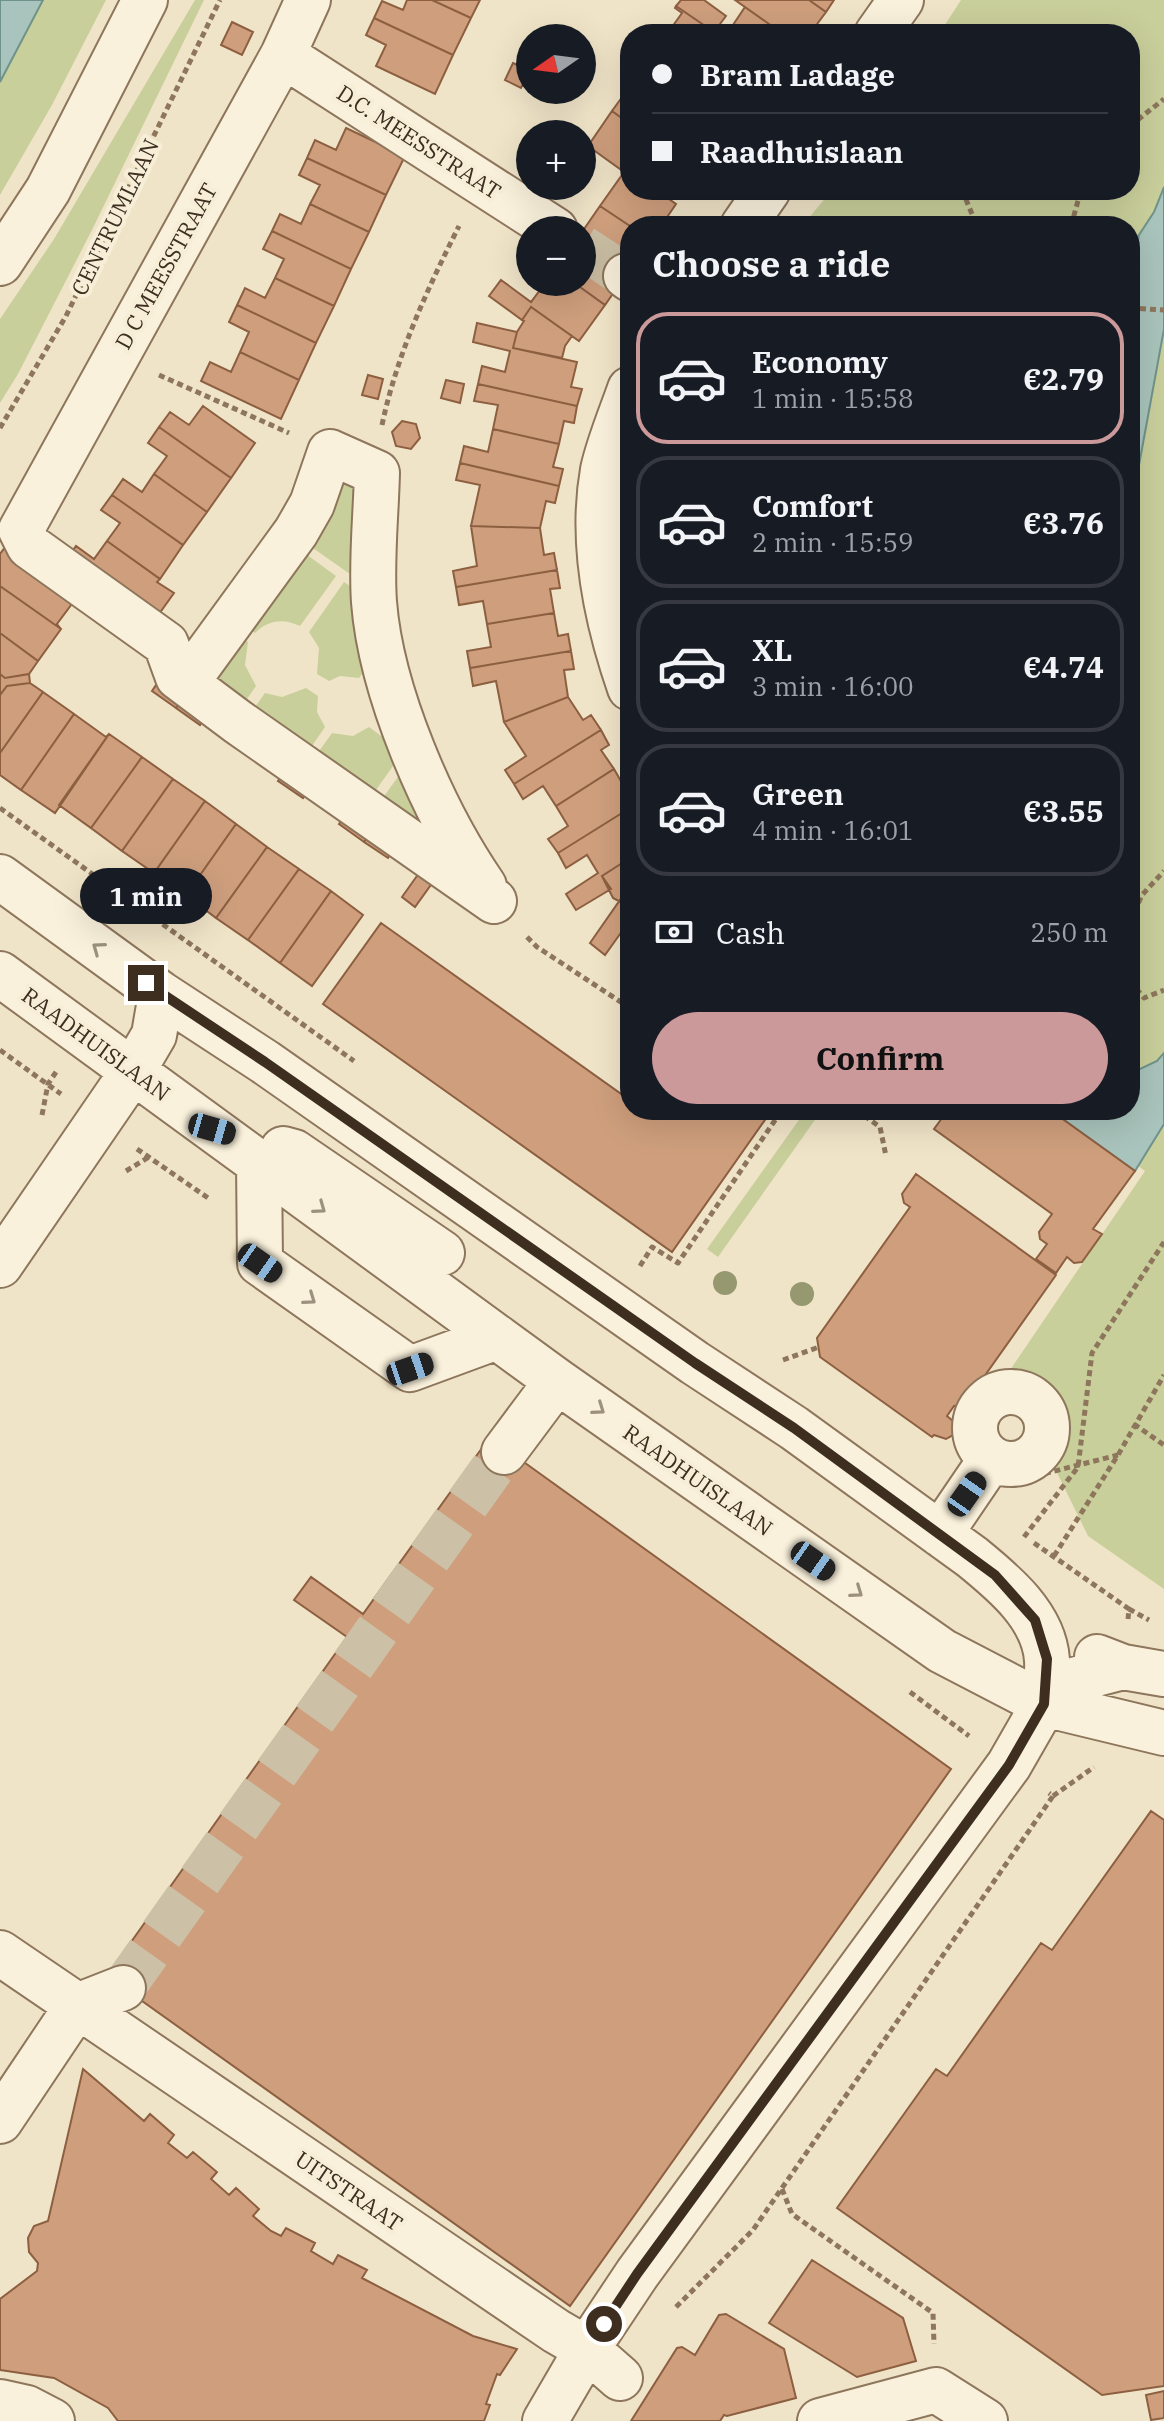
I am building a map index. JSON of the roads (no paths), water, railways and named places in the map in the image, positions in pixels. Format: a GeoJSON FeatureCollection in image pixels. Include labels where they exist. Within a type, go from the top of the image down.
{"type":"FeatureCollection","features":[{"type":"Feature","properties":{"kind":"street"},"geometry":{"type":"LineString","coordinates":[[0,263],[48,190],[145,0]]}},
{"type":"Feature","properties":{"kind":"street","name":"D C MEESSTRAAT"},"geometry":{"type":"LineString","coordinates":[[186,683],[178,677],[166,644],[29,546],[21,530],[283,55],[308,0]]}},
{"type":"Feature","properties":{"kind":"street"},"geometry":{"type":"LineString","coordinates":[[884,24],[901,0]]}},
{"type":"Feature","properties":{"kind":"street","name":"D.C. MEESSTRAAT"},"geometry":{"type":"LineString","coordinates":[[283,55],[533,216]]}},
{"type":"Feature","properties":{"kind":"street"},"geometry":{"type":"LineString","coordinates":[[620,419],[603,470],[599,516],[607,608],[620,653]]}},
{"type":"Feature","properties":{"kind":"street"},"geometry":{"type":"LineString","coordinates":[[330,452],[377,473],[374,601],[388,681],[431,790],[459,850],[494,901],[186,683],[296,532],[312,504],[330,452]]}},
{"type":"Feature","properties":{"kind":"street"},"geometry":{"type":"LineString","coordinates":[[0,877],[161,994],[265,1062],[695,1363],[794,1428],[995,1575],[1035,1620],[1069,1646],[1144,1670]]}},
{"type":"Feature","properties":{"kind":"street","name":"RAADHUISLAAN"},"geometry":{"type":"LineString","coordinates":[[0,974],[557,1381],[942,1651],[1044,1704],[1164,1733]]}},
{"type":"Feature","properties":{"kind":"street"},"geometry":{"type":"LineString","coordinates":[[0,1265],[133,1071],[154,1035],[161,994]]}},
{"type":"Feature","properties":{"kind":"street"},"geometry":{"type":"LineString","coordinates":[[212,1129],[294,1152],[448,1243],[306,1130],[282,1098],[265,1062]]}},
{"type":"Feature","properties":{"kind":"street"},"geometry":{"type":"LineString","coordinates":[[259,1163],[260,1263],[410,1369],[497,1337]]}},
{"type":"Feature","properties":{"kind":"street"},"geometry":{"type":"LineString","coordinates":[[504,1452],[557,1381]]}},
{"type":"Feature","properties":{"kind":"street"},"geometry":{"type":"LineString","coordinates":[[940,1534],[991,1459]]}},
{"type":"Feature","properties":{"kind":"street"},"geometry":{"type":"LineString","coordinates":[[1035,1620],[1047,1659],[1044,1704]]}},
{"type":"Feature","properties":{"kind":"street"},"geometry":{"type":"LineString","coordinates":[[545,2421],[587,2349],[637,2274],[1009,1765],[1044,1704],[1073,1680],[1144,1670]]}},
{"type":"Feature","properties":{"kind":"street","name":"UITSTRAAT"},"geometry":{"type":"LineString","coordinates":[[0,1953],[556,2331],[587,2349],[620,2378]]}},
{"type":"Feature","properties":{"kind":"street"},"geometry":{"type":"LineString","coordinates":[[0,2121],[77,2006],[123,1988]]}},
{"type":"Feature","properties":{"kind":"street"},"geometry":{"type":"LineString","coordinates":[[820,2421],[936,2390],[985,2421]]}},
{"type":"Feature","properties":{"kind":"street"},"geometry":{"type":"LineString","coordinates":[[0,2402],[27,2408],[52,2421]]}},
{"type":"Feature","properties":{"kind":"water"},"geometry":{"type":"Polygon","coordinates":[[[0,0],[43,0],[0,82],[0,0]]]}},
{"type":"Feature","properties":{"kind":"water"},"geometry":{"type":"Polygon","coordinates":[[[1164,187],[1164,329],[1140,460],[1140,233],[1154,212],[1164,187]]]}},
{"type":"Feature","properties":{"kind":"water"},"geometry":{"type":"Polygon","coordinates":[[[1164,1053],[1164,1124],[1135,1171],[1064,1120],[1140,1120],[1140,1069],[1157,1061],[1164,1053]]]}},
{"type":"Feature","properties":{"kind":"tunnel"},"geometry":{"type":"LineString","coordinates":[[596,256],[620,272]]}},
{"type":"Feature","properties":{"kind":"tunnel"},"geometry":{"type":"LineString","coordinates":[[123,1988],[504,1452]]}}]}
